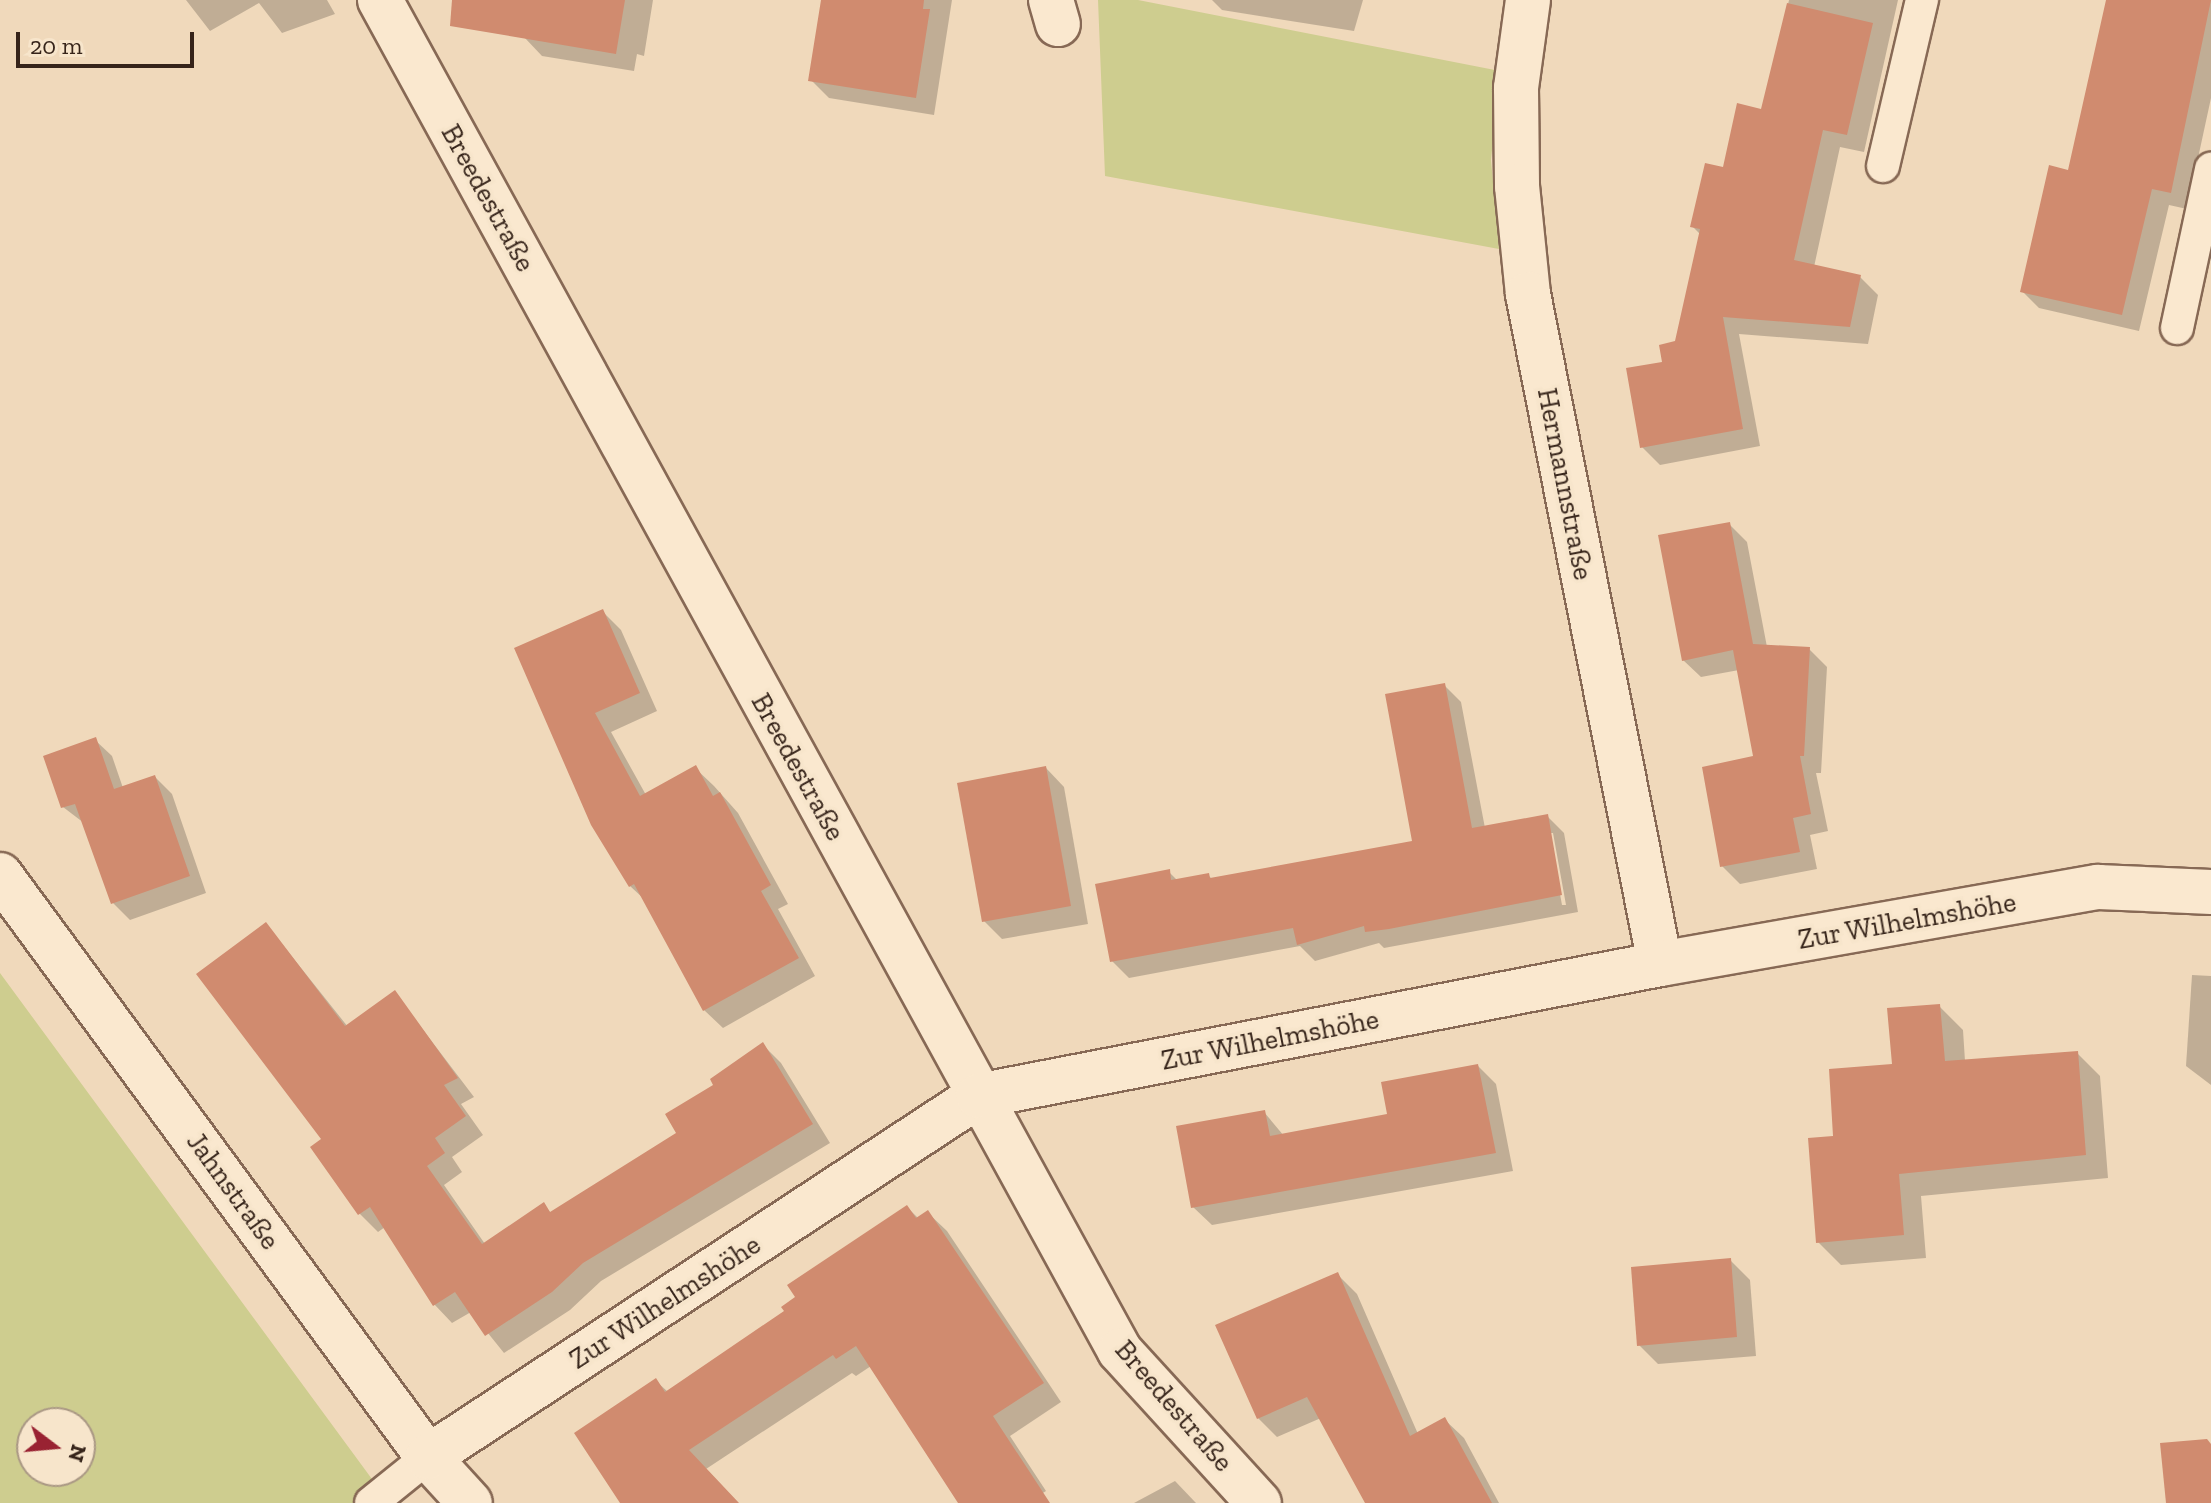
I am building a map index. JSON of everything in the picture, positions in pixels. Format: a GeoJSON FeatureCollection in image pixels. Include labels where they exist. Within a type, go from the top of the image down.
{"type":"FeatureCollection","features":[{"type":"Feature","properties":{"kind":"street","name":"Breedestraße"},"geometry":{"type":"LineString","coordinates":[[380,0],[1120,1351],[1259,1503]]}},
{"type":"Feature","properties":{"kind":"street","name":"Hermannstraße"},"geometry":{"type":"LineString","coordinates":[[1528,0],[1516,88],[1517,186],[1528,294],[1660,964]]}},
{"type":"Feature","properties":{"kind":"street","name":"Jahnstraße"},"geometry":{"type":"LineString","coordinates":[[0,875],[428,1457],[470,1503]]}},
{"type":"Feature","properties":{"kind":"street","name":"Zur Wilhelmshöhe"},"geometry":{"type":"LineString","coordinates":[[428,1457],[978,1096],[1660,964],[2098,887],[2211,892]]}},
{"type":"Feature","properties":{"kind":"lane"},"geometry":{"type":"LineString","coordinates":[[1883,166],[1922,0]]}},
{"type":"Feature","properties":{"kind":"lane"},"geometry":{"type":"LineString","coordinates":[[2177,328],[2211,169]]}},
{"type":"Feature","properties":{"kind":"lane"},"geometry":{"type":"LineString","coordinates":[[371,1503],[428,1457]]}},
{"type":"Feature","properties":{"kind":"shaded area"},"geometry":{"type":"Polygon","coordinates":[[[1098,0],[1138,0],[1500,71],[1491,160],[1499,249],[1105,176],[1098,0]]]}},
{"type":"Feature","properties":{"kind":"shaded area"},"geometry":{"type":"Polygon","coordinates":[[[0,973],[380,1490],[367,1503],[0,1503],[0,973]]]}},
{"type":"Feature","properties":{"kind":"building"},"geometry":{"type":"Polygon","coordinates":[[[452,0],[625,0],[616,54],[450,26],[452,0]]]}},
{"type":"Feature","properties":{"kind":"building"},"geometry":{"type":"Polygon","coordinates":[[[821,0],[924,0],[923,9],[930,9],[916,98],[808,81],[821,0]]]}},
{"type":"Feature","properties":{"kind":"building"},"geometry":{"type":"Polygon","coordinates":[[[2106,0],[2211,0],[2171,193],[2152,189],[2122,315],[2020,292],[2049,165],[2068,170],[2106,0]]]}},
{"type":"Feature","properties":{"kind":"building"},"geometry":{"type":"Polygon","coordinates":[[[1787,3],[1873,23],[1847,135],[1823,130],[1794,260],[1861,275],[1850,327],[1723,317],[1743,429],[1640,448],[1626,368],[1662,362],[1659,345],[1675,341],[1700,229],[1690,227],[1705,163],[1723,167],[1737,103],[1761,109],[1787,3]]]}},
{"type":"Feature","properties":{"kind":"building"},"geometry":{"type":"Polygon","coordinates":[[[1730,522],[1753,644],[1810,647],[1804,756],[1800,756],[1811,814],[1793,818],[1800,852],[1720,867],[1702,767],[1753,756],[1733,650],[1682,661],[1658,535],[1730,522]]]}},
{"type":"Feature","properties":{"kind":"building"},"geometry":{"type":"Polygon","coordinates":[[[603,609],[640,693],[595,713],[640,796],[696,765],[713,796],[720,792],[771,885],[761,891],[799,958],[703,1011],[634,884],[629,887],[591,825],[514,648],[603,609]]]}},
{"type":"Feature","properties":{"kind":"building"},"geometry":{"type":"Polygon","coordinates":[[[1445,683],[1472,828],[1548,814],[1562,895],[1389,929],[1365,932],[1364,926],[1297,945],[1293,928],[1110,962],[1095,884],[1170,869],[1171,880],[1209,873],[1210,878],[1412,841],[1385,694],[1445,683]]]}},
{"type":"Feature","properties":{"kind":"building"},"geometry":{"type":"Polygon","coordinates":[[[96,737],[114,789],[155,775],[190,876],[111,904],[75,804],[61,808],[43,756],[96,737]]]}},
{"type":"Feature","properties":{"kind":"building"},"geometry":{"type":"Polygon","coordinates":[[[1046,766],[1071,906],[982,922],[957,783],[1046,766]]]}},
{"type":"Feature","properties":{"kind":"building"},"geometry":{"type":"Polygon","coordinates":[[[266,922],[345,1026],[395,990],[458,1078],[444,1085],[466,1116],[435,1138],[445,1153],[427,1166],[482,1244],[544,1202],[550,1212],[676,1133],[665,1114],[713,1085],[710,1079],[763,1042],[813,1124],[583,1263],[552,1292],[485,1336],[455,1292],[433,1306],[370,1207],[358,1215],[310,1147],[321,1139],[196,974],[266,922]]]}},
{"type":"Feature","properties":{"kind":"building"},"geometry":{"type":"Polygon","coordinates":[[[1940,1004],[1945,1061],[2078,1051],[2086,1155],[1899,1174],[1904,1235],[1816,1243],[1808,1138],[1833,1136],[1829,1069],[1892,1064],[1887,1008],[1940,1004]]]}},
{"type":"Feature","properties":{"kind":"building"},"geometry":{"type":"Polygon","coordinates":[[[1478,1064],[1496,1153],[1191,1208],[1176,1126],[1265,1110],[1270,1136],[1387,1114],[1381,1082],[1478,1064]]]}},
{"type":"Feature","properties":{"kind":"building"},"geometry":{"type":"Polygon","coordinates":[[[907,1205],[916,1218],[928,1210],[1044,1383],[993,1416],[1050,1503],[958,1503],[856,1346],[836,1359],[833,1355],[689,1450],[739,1503],[620,1503],[574,1433],[656,1378],[665,1392],[784,1311],[781,1307],[795,1297],[787,1285],[907,1205]]]}},
{"type":"Feature","properties":{"kind":"building"},"geometry":{"type":"Polygon","coordinates":[[[1731,1258],[1737,1337],[1637,1346],[1631,1267],[1731,1258]]]}},
{"type":"Feature","properties":{"kind":"building"},"geometry":{"type":"Polygon","coordinates":[[[1338,1272],[1410,1436],[1445,1417],[1492,1503],[1365,1503],[1307,1397],[1257,1419],[1215,1325],[1338,1272]]]}},
{"type":"Feature","properties":{"kind":"building"},"geometry":{"type":"Polygon","coordinates":[[[2207,1439],[2211,1444],[2211,1503],[2166,1503],[2160,1443],[2207,1439]]]}}]}
